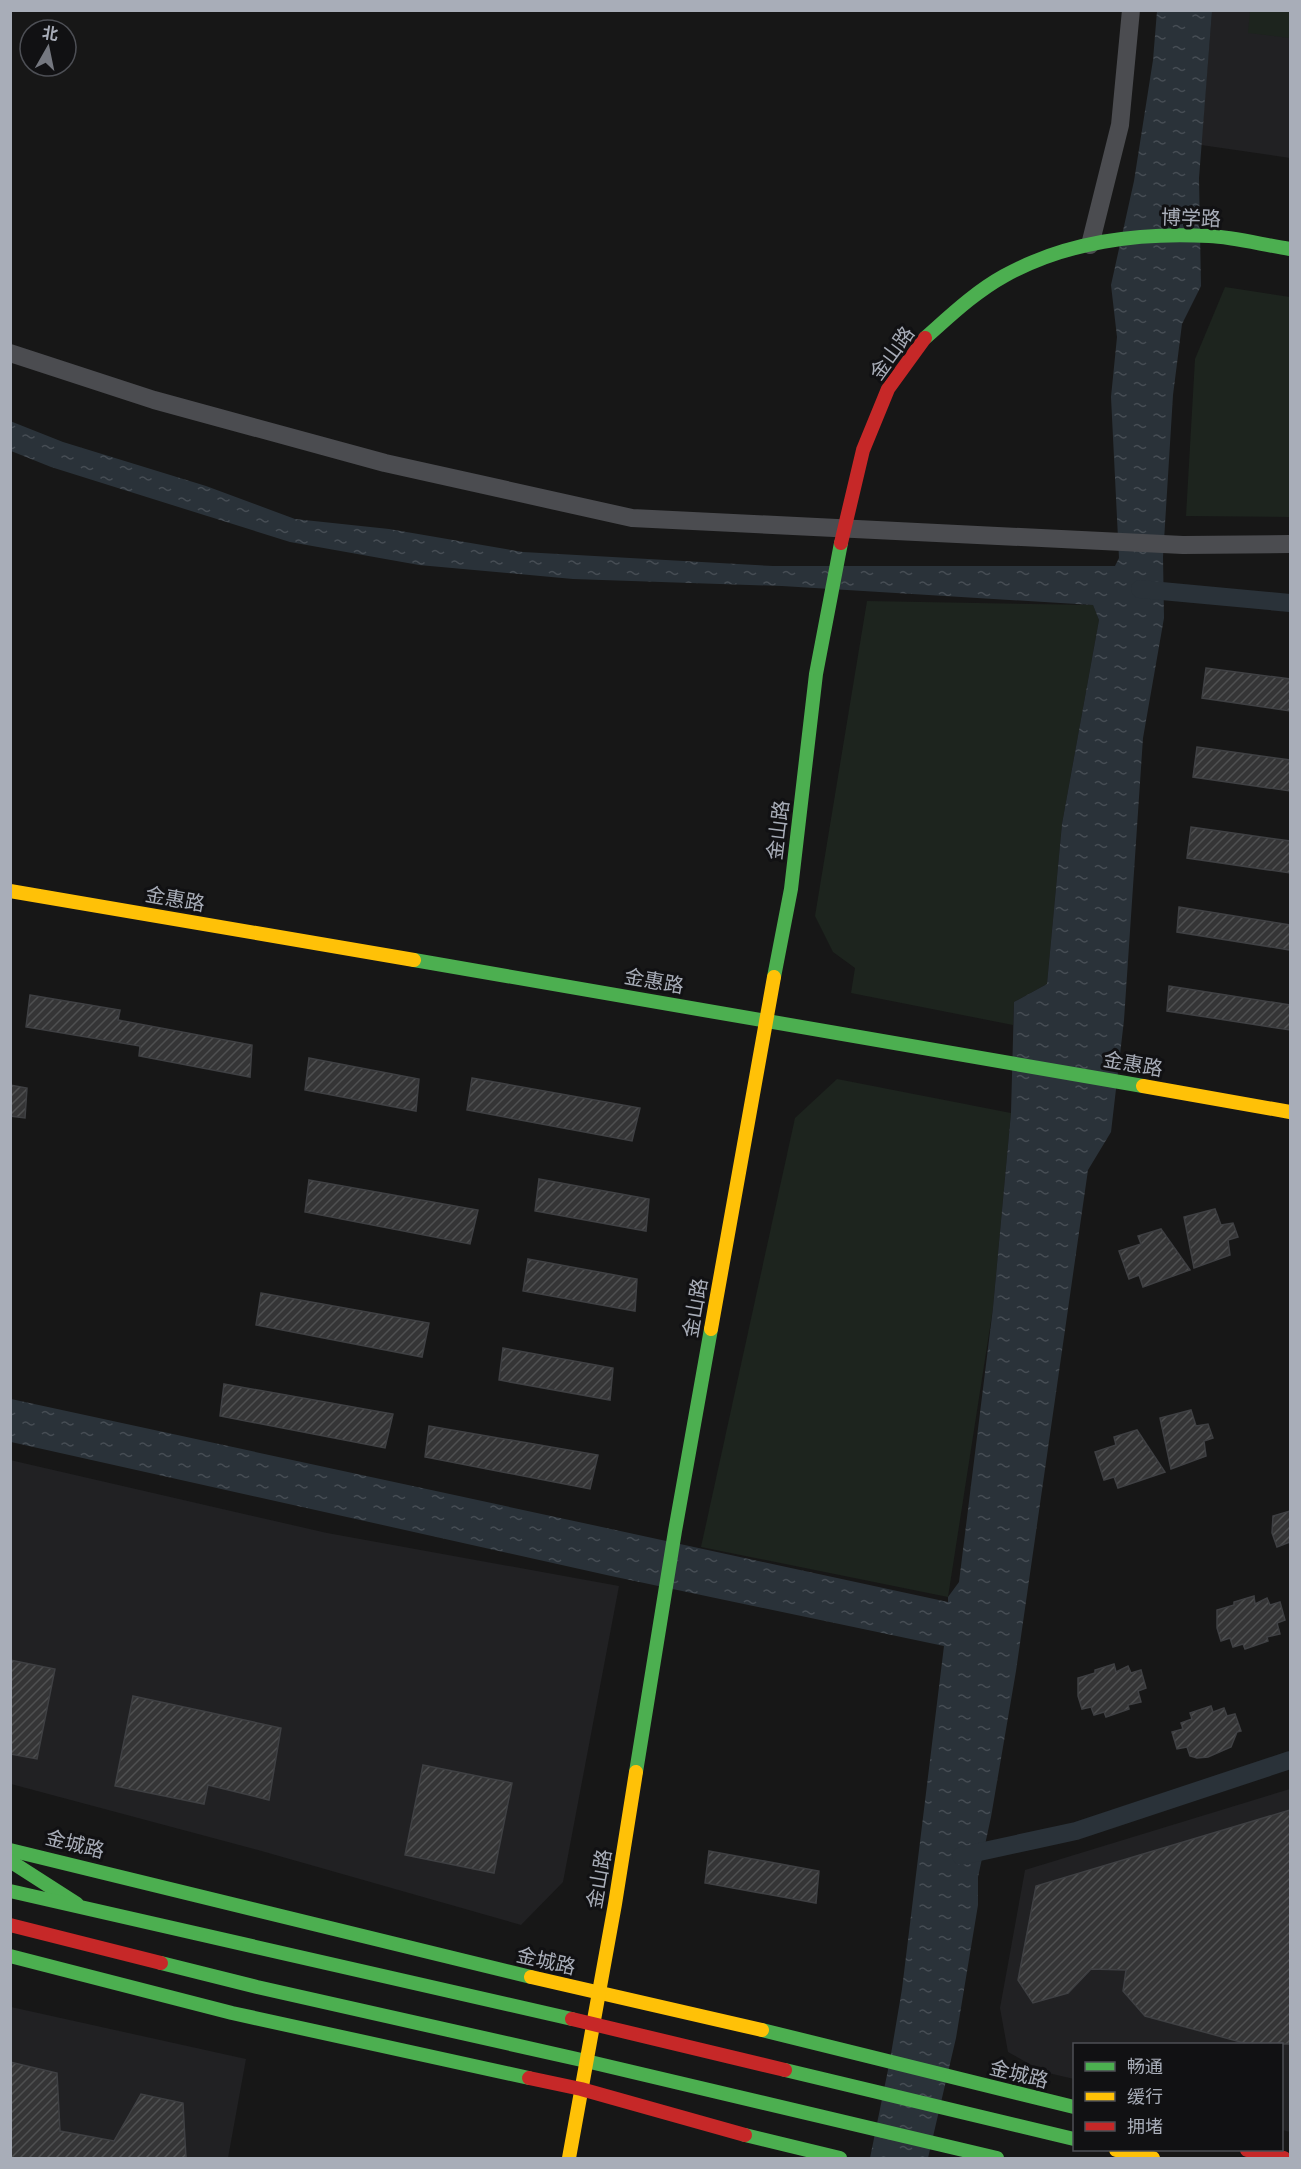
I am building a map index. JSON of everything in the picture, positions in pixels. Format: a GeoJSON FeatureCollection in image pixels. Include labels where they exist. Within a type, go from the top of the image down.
{"type":"FeatureCollection","features":[{"type":"Feature","properties":{"kind":"main road","name":"博学路"},"geometry":{"type":"LineString","coordinates":[[1097,244],[1154,236],[1211,236],[1290,249]]}},
{"type":"Feature","properties":{"kind":"main road","name":"金山路"},"geometry":{"type":"LineString","coordinates":[[569,2158],[665,1605],[675,1531],[765,1020],[791,889],[816,674],[831,604],[842,535],[863,450],[888,389],[922,340],[960,307],[1002,277],[1040,258],[1097,244]]}},
{"type":"Feature","properties":{"kind":"main road","name":"金惠路"},"geometry":{"type":"LineString","coordinates":[[10,891],[1290,1112]]}},
{"type":"Feature","properties":{"kind":"main road","name":"金城路"},"geometry":{"type":"LineString","coordinates":[[10,1850],[459,1961],[882,2059],[1073,2107]]}},
{"type":"Feature","properties":{"kind":"main road"},"geometry":{"type":"LineString","coordinates":[[10,1861],[82,1907]]}},
{"type":"Feature","properties":{"kind":"main road"},"geometry":{"type":"LineString","coordinates":[[10,1890],[593,2024],[1073,2139]]}},
{"type":"Feature","properties":{"kind":"main road"},"geometry":{"type":"LineString","coordinates":[[10,1925],[257,1988],[586,2061],[997,2158]]}},
{"type":"Feature","properties":{"kind":"main road"},"geometry":{"type":"LineString","coordinates":[[107,1950],[159,1976]]}},
{"type":"Feature","properties":{"kind":"main road"},"geometry":{"type":"LineString","coordinates":[[10,1956],[232,2013],[581,2089],[794,2148],[840,2158]]}},
{"type":"Feature","properties":{"kind":"main road"},"geometry":{"type":"LineString","coordinates":[[180,1986],[232,2013]]}},
{"type":"Feature","properties":{"kind":"main road"},"geometry":{"type":"LineString","coordinates":[[956,2078],[1033,2129]]}},
{"type":"Feature","properties":{"kind":"main road"},"geometry":{"type":"LineString","coordinates":[[1121,2151],[1153,2158]]}},
{"type":"Feature","properties":{"kind":"main road"},"geometry":{"type":"LineString","coordinates":[[1252,2151],[1284,2158]]}},
{"type":"Feature","properties":{"kind":"street"},"geometry":{"type":"LineString","coordinates":[[1097,244],[1120,125],[1131,10]]}},
{"type":"Feature","properties":{"kind":"street"},"geometry":{"type":"LineString","coordinates":[[10,353],[154,400],[374,460],[632,518],[842,535],[1089,540],[1184,545],[1290,544]]}},
{"type":"Feature","properties":{"kind":"shaded area"},"geometry":{"type":"Polygon","coordinates":[[[1212,11],[1290,11],[1290,158],[1201,145],[1212,11]]]}},
{"type":"Feature","properties":{"kind":"shaded area"},"geometry":{"type":"Polygon","coordinates":[[[1250,11],[1290,11],[1290,38],[1248,33],[1250,11]]]}},
{"type":"Feature","properties":{"kind":"shaded area"},"geometry":{"type":"Polygon","coordinates":[[[1225,287],[1290,297],[1290,517],[1186,516],[1195,359],[1225,287]]]}},
{"type":"Feature","properties":{"kind":"shaded area"},"geometry":{"type":"Polygon","coordinates":[[[867,601],[1093,605],[1099,620],[1062,824],[1047,984],[1014,1002],[1013,1025],[851,993],[855,968],[833,952],[815,916],[867,601]]]}},
{"type":"Feature","properties":{"kind":"shaded area"},"geometry":{"type":"Polygon","coordinates":[[[837,1079],[1011,1113],[993,1308],[948,1597],[701,1547],[795,1118],[837,1079]]]}},
{"type":"Feature","properties":{"kind":"shaded area"},"geometry":{"type":"Polygon","coordinates":[[[10,1460],[327,1533],[619,1586],[563,1882],[521,1925],[258,1850],[11,1784],[10,1460]]]}},
{"type":"Feature","properties":{"kind":"shaded area"},"geometry":{"type":"Polygon","coordinates":[[[1290,1789],[1290,2132],[1283,2130],[1283,2043],[1073,2043],[1073,2079],[1044,2072],[1008,2052],[1000,2008],[1025,1870],[1290,1789]]]}},
{"type":"Feature","properties":{"kind":"shaded area"},"geometry":{"type":"Polygon","coordinates":[[[11,2007],[246,2059],[228,2158],[11,2158],[11,2007]]]}},
{"type":"Feature","properties":{"kind":"water"},"geometry":{"type":"Polygon","coordinates":[[[1157,11],[1212,11],[1199,178],[1201,286],[1182,324],[1173,395],[1163,557],[1164,618],[1143,738],[1124,1020],[1111,1132],[1088,1170],[1016,1671],[991,1817],[978,1877],[978,1905],[956,2038],[928,2158],[870,2158],[902,1989],[944,1646],[611,1576],[11,1442],[11,1399],[948,1602],[948,1597],[959,1582],[993,1308],[1011,1113],[1014,1002],[1047,984],[1062,824],[1099,620],[1093,605],[782,586],[573,579],[419,565],[290,542],[51,467],[11,451],[10,421],[63,442],[206,486],[295,519],[389,529],[523,552],[773,566],[1115,566],[1119,558],[1111,397],[1117,337],[1111,285],[1134,181],[1153,60],[1157,11]]]}},
{"type":"Feature","properties":{"kind":"building"},"geometry":{"type":"Polygon","coordinates":[[[1206,668],[1290,679],[1290,711],[1202,698],[1206,668]]]}},
{"type":"Feature","properties":{"kind":"building"},"geometry":{"type":"Polygon","coordinates":[[[1197,747],[1290,760],[1290,791],[1193,777],[1197,747]]]}},
{"type":"Feature","properties":{"kind":"building"},"geometry":{"type":"Polygon","coordinates":[[[1191,827],[1290,841],[1290,873],[1187,858],[1191,827]]]}},
{"type":"Feature","properties":{"kind":"building"},"geometry":{"type":"Polygon","coordinates":[[[1179,907],[1290,925],[1290,950],[1177,932],[1179,907]]]}},
{"type":"Feature","properties":{"kind":"building"},"geometry":{"type":"Polygon","coordinates":[[[1169,986],[1290,1005],[1290,1030],[1167,1011],[1169,986]]]}},
{"type":"Feature","properties":{"kind":"building"},"geometry":{"type":"Polygon","coordinates":[[[30,995],[120,1010],[118,1020],[252,1045],[250,1077],[139,1056],[140,1046],[26,1027],[30,995]]]}},
{"type":"Feature","properties":{"kind":"building"},"geometry":{"type":"Polygon","coordinates":[[[309,1058],[419,1079],[416,1111],[305,1090],[309,1058]]]}},
{"type":"Feature","properties":{"kind":"building"},"geometry":{"type":"Polygon","coordinates":[[[472,1078],[640,1108],[632,1141],[467,1110],[472,1078]]]}},
{"type":"Feature","properties":{"kind":"building"},"geometry":{"type":"Polygon","coordinates":[[[10,1085],[27,1088],[25,1118],[10,1116],[10,1085]]]}},
{"type":"Feature","properties":{"kind":"building"},"geometry":{"type":"Polygon","coordinates":[[[539,1179],[649,1199],[646,1231],[535,1211],[539,1179]]]}},
{"type":"Feature","properties":{"kind":"building"},"geometry":{"type":"Polygon","coordinates":[[[309,1180],[478,1210],[470,1244],[305,1212],[309,1180]]]}},
{"type":"Feature","properties":{"kind":"building"},"geometry":{"type":"Polygon","coordinates":[[[1215,1209],[1221,1225],[1233,1223],[1238,1237],[1228,1240],[1230,1255],[1194,1268],[1184,1217],[1215,1209]]]}},
{"type":"Feature","properties":{"kind":"building"},"geometry":{"type":"Polygon","coordinates":[[[1161,1229],[1190,1270],[1143,1287],[1139,1275],[1129,1279],[1119,1251],[1141,1244],[1138,1236],[1161,1229]]]}},
{"type":"Feature","properties":{"kind":"building"},"geometry":{"type":"Polygon","coordinates":[[[528,1259],[637,1279],[635,1311],[523,1291],[528,1259]]]}},
{"type":"Feature","properties":{"kind":"building"},"geometry":{"type":"Polygon","coordinates":[[[261,1293],[429,1323],[422,1357],[256,1325],[261,1293]]]}},
{"type":"Feature","properties":{"kind":"building"},"geometry":{"type":"Polygon","coordinates":[[[503,1348],[613,1368],[610,1400],[499,1380],[503,1348]]]}},
{"type":"Feature","properties":{"kind":"building"},"geometry":{"type":"Polygon","coordinates":[[[224,1384],[393,1414],[385,1448],[220,1416],[224,1384]]]}},
{"type":"Feature","properties":{"kind":"building"},"geometry":{"type":"Polygon","coordinates":[[[1191,1410],[1196,1426],[1208,1424],[1213,1438],[1204,1441],[1206,1456],[1171,1469],[1160,1418],[1191,1410]]]}},
{"type":"Feature","properties":{"kind":"building"},"geometry":{"type":"Polygon","coordinates":[[[429,1426],[598,1455],[590,1489],[425,1457],[429,1426]]]}},
{"type":"Feature","properties":{"kind":"building"},"geometry":{"type":"Polygon","coordinates":[[[1137,1430],[1165,1472],[1118,1488],[1114,1477],[1104,1480],[1095,1452],[1116,1445],[1114,1437],[1137,1430]]]}},
{"type":"Feature","properties":{"kind":"building"},"geometry":{"type":"Polygon","coordinates":[[[1290,1511],[1290,1542],[1277,1547],[1272,1533],[1273,1516],[1290,1511]]]}},
{"type":"Feature","properties":{"kind":"building"},"geometry":{"type":"Polygon","coordinates":[[[1254,1596],[1255,1604],[1267,1598],[1270,1605],[1280,1602],[1285,1620],[1277,1623],[1280,1634],[1267,1637],[1268,1641],[1245,1649],[1243,1644],[1233,1647],[1230,1638],[1221,1641],[1217,1628],[1217,1610],[1254,1596]]]}},
{"type":"Feature","properties":{"kind":"building"},"geometry":{"type":"Polygon","coordinates":[[[10,1660],[55,1669],[37,1759],[10,1754],[10,1660]]]}},
{"type":"Feature","properties":{"kind":"building"},"geometry":{"type":"Polygon","coordinates":[[[1114,1664],[1116,1672],[1128,1666],[1131,1673],[1141,1670],[1146,1688],[1138,1691],[1141,1702],[1128,1705],[1129,1709],[1106,1717],[1104,1712],[1094,1715],[1091,1707],[1082,1709],[1078,1696],[1078,1678],[1114,1664]]]}},
{"type":"Feature","properties":{"kind":"building"},"geometry":{"type":"Polygon","coordinates":[[[133,1696],[281,1728],[269,1800],[208,1785],[204,1804],[115,1786],[133,1696]]]}},
{"type":"Feature","properties":{"kind":"building"},"geometry":{"type":"Polygon","coordinates":[[[1211,1706],[1213,1712],[1224,1708],[1227,1716],[1235,1714],[1241,1731],[1237,1732],[1231,1747],[1208,1757],[1197,1758],[1190,1756],[1187,1747],[1177,1749],[1172,1732],[1183,1729],[1181,1723],[1192,1719],[1190,1713],[1211,1706]]]}},
{"type":"Feature","properties":{"kind":"building"},"geometry":{"type":"Polygon","coordinates":[[[423,1765],[512,1783],[494,1873],[405,1855],[423,1765]]]}},
{"type":"Feature","properties":{"kind":"building"},"geometry":{"type":"Polygon","coordinates":[[[1290,1810],[1290,2044],[1244,2043],[1145,2016],[1123,1991],[1126,1970],[1091,1969],[1068,1993],[1033,2003],[1018,1980],[1036,1886],[1290,1810]]]}},
{"type":"Feature","properties":{"kind":"building"},"geometry":{"type":"Polygon","coordinates":[[[709,1851],[819,1871],[816,1903],[705,1883],[709,1851]]]}},
{"type":"Feature","properties":{"kind":"building"},"geometry":{"type":"Polygon","coordinates":[[[10,2062],[57,2073],[60,2131],[114,2141],[141,2094],[183,2103],[186,2158],[10,2158],[10,2062]]]}},
{"type":"Feature","properties":{"kind":"waterway"},"geometry":{"type":"LineString","coordinates":[[1140,589],[1290,603]]}},
{"type":"Feature","properties":{"kind":"waterway"},"geometry":{"type":"LineString","coordinates":[[961,1856],[1076,1831],[1290,1760]]}},
{"type":"Feature","properties":{"kind":"traffic: fast"},"geometry":{"type":"LineString","coordinates":[[925,338],[993,282],[1027,264],[1077,247],[1129,238],[1183,235],[1229,238],[1290,249]]}},
{"type":"Feature","properties":{"kind":"traffic: fast"},"geometry":{"type":"LineString","coordinates":[[774,977],[791,889],[816,674],[841,543]]}},
{"type":"Feature","properties":{"kind":"traffic: fast"},"geometry":{"type":"LineString","coordinates":[[414,960],[1143,1086]]}},
{"type":"Feature","properties":{"kind":"traffic: fast"},"geometry":{"type":"LineString","coordinates":[[636,1772],[711,1329]]}},
{"type":"Feature","properties":{"kind":"traffic: fast"},"geometry":{"type":"LineString","coordinates":[[10,1850],[531,1977]]}},
{"type":"Feature","properties":{"kind":"traffic: fast"},"geometry":{"type":"LineString","coordinates":[[10,1861],[77,1904]]}},
{"type":"Feature","properties":{"kind":"traffic: fast"},"geometry":{"type":"LineString","coordinates":[[10,1891],[572,2019]]}},
{"type":"Feature","properties":{"kind":"traffic: fast"},"geometry":{"type":"LineString","coordinates":[[10,1956],[232,2013],[529,2078]]}},
{"type":"Feature","properties":{"kind":"traffic: fast"},"geometry":{"type":"LineString","coordinates":[[161,1963],[997,2158]]}},
{"type":"Feature","properties":{"kind":"traffic: fast"},"geometry":{"type":"LineString","coordinates":[[762,2030],[1073,2107]]}},
{"type":"Feature","properties":{"kind":"traffic: fast"},"geometry":{"type":"LineString","coordinates":[[785,2070],[1073,2139]]}},
{"type":"Feature","properties":{"kind":"traffic: fast"},"geometry":{"type":"LineString","coordinates":[[745,2135],[840,2158]]}},
{"type":"Feature","properties":{"kind":"traffic: slow"},"geometry":{"type":"LineString","coordinates":[[10,891],[414,960]]}},
{"type":"Feature","properties":{"kind":"traffic: slow"},"geometry":{"type":"LineString","coordinates":[[711,1329],[774,977]]}},
{"type":"Feature","properties":{"kind":"traffic: slow"},"geometry":{"type":"LineString","coordinates":[[1143,1086],[1290,1112]]}},
{"type":"Feature","properties":{"kind":"traffic: slow"},"geometry":{"type":"LineString","coordinates":[[569,2158],[615,1904],[636,1772]]}},
{"type":"Feature","properties":{"kind":"traffic: slow"},"geometry":{"type":"LineString","coordinates":[[531,1977],[762,2030]]}},
{"type":"Feature","properties":{"kind":"traffic: slow"},"geometry":{"type":"LineString","coordinates":[[1121,2151],[1153,2158]]}},
{"type":"Feature","properties":{"kind":"traffic: jam"},"geometry":{"type":"LineString","coordinates":[[841,543],[863,450],[888,389],[925,338]]}},
{"type":"Feature","properties":{"kind":"traffic: jam"},"geometry":{"type":"LineString","coordinates":[[10,1925],[161,1963]]}},
{"type":"Feature","properties":{"kind":"traffic: jam"},"geometry":{"type":"LineString","coordinates":[[572,2019],[785,2070]]}},
{"type":"Feature","properties":{"kind":"traffic: jam"},"geometry":{"type":"LineString","coordinates":[[529,2078],[581,2089],[745,2135]]}},
{"type":"Feature","properties":{"kind":"traffic: jam"},"geometry":{"type":"LineString","coordinates":[[1252,2151],[1284,2158]]}}]}
